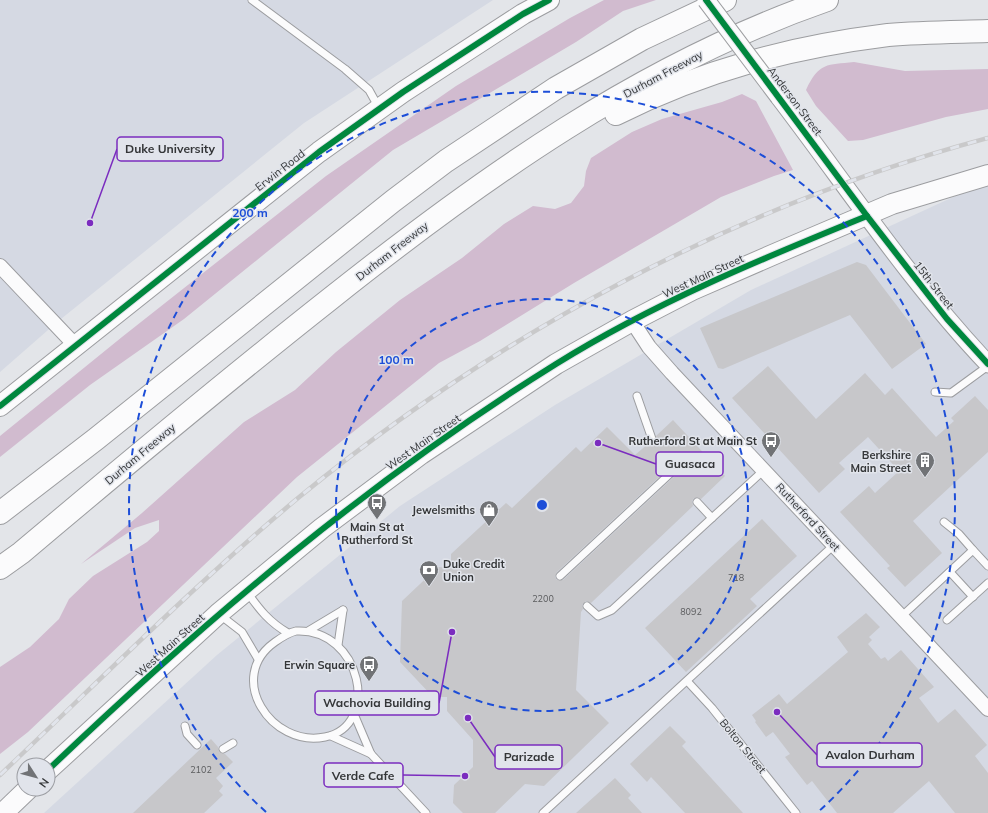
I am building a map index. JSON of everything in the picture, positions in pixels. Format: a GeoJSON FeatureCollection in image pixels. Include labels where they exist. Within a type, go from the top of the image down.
{"type":"FeatureCollection","features":[{"type":"Feature","properties":{"kind":"highway"},"geometry":{"type":"LineString","coordinates":[[0,513],[96,439],[386,205],[446,160],[556,88],[642,39],[703,0]]}},
{"type":"Feature","properties":{"kind":"highway"},"geometry":{"type":"LineString","coordinates":[[642,39],[725,0]]}},
{"type":"Feature","properties":{"kind":"highway","name":"Durham Freeway"},"geometry":{"type":"LineString","coordinates":[[0,568],[22,553],[274,343],[413,233],[475,188],[573,123],[641,84],[706,51],[800,9],[828,0]]}},
{"type":"Feature","properties":{"kind":"highway"},"geometry":{"type":"LineString","coordinates":[[475,188],[500,177],[573,135],[630,106],[685,82],[739,64],[817,46],[889,35],[988,31]]}},
{"type":"Feature","properties":{"kind":"main road","name":"Erwin Road"},"geometry":{"type":"LineString","coordinates":[[0,406],[319,152],[379,108],[523,14],[548,0]]}},
{"type":"Feature","properties":{"kind":"main road","name":"West Main Street"},"geometry":{"type":"LineString","coordinates":[[56,763],[218,614],[322,528],[421,454],[556,364],[632,321],[692,290],[892,204],[988,176]]}},
{"type":"Feature","properties":{"kind":"main road"},"geometry":{"type":"LineString","coordinates":[[3,813],[20,797]]}},
{"type":"Feature","properties":{"kind":"street","name":"Anderson Street"},"geometry":{"type":"LineString","coordinates":[[706,0],[867,216]]}},
{"type":"Feature","properties":{"kind":"street","name":"15th Street"},"geometry":{"type":"LineString","coordinates":[[867,216],[947,319],[988,365]]}},
{"type":"Feature","properties":{"kind":"street"},"geometry":{"type":"LineString","coordinates":[[0,266],[75,345]]}},
{"type":"Feature","properties":{"kind":"street","name":"Rutherford Street"},"geometry":{"type":"LineString","coordinates":[[632,321],[649,347],[988,709]]}},
{"type":"Feature","properties":{"kind":"lane"},"geometry":{"type":"LineString","coordinates":[[252,0],[345,69],[369,90],[379,108]]}},
{"type":"Feature","properties":{"kind":"lane"},"geometry":{"type":"LineString","coordinates":[[936,392],[951,393],[988,365]]}},
{"type":"Feature","properties":{"kind":"lane"},"geometry":{"type":"LineString","coordinates":[[638,396],[652,440]]}},
{"type":"Feature","properties":{"kind":"lane"},"geometry":{"type":"LineString","coordinates":[[560,576],[674,470]]}},
{"type":"Feature","properties":{"kind":"lane"},"geometry":{"type":"LineString","coordinates":[[587,606],[598,616],[612,610],[764,470]]}},
{"type":"Feature","properties":{"kind":"lane"},"geometry":{"type":"LineString","coordinates":[[697,502],[712,518]]}},
{"type":"Feature","properties":{"kind":"lane"},"geometry":{"type":"LineString","coordinates":[[944,522],[960,534],[988,566]]}},
{"type":"Feature","properties":{"kind":"lane"},"geometry":{"type":"LineString","coordinates":[[543,813],[688,682],[834,545]]}},
{"type":"Feature","properties":{"kind":"lane"},"geometry":{"type":"LineString","coordinates":[[902,616],[973,550]]}},
{"type":"Feature","properties":{"kind":"lane"},"geometry":{"type":"LineString","coordinates":[[950,572],[973,597]]}},
{"type":"Feature","properties":{"kind":"lane"},"geometry":{"type":"LineString","coordinates":[[947,620],[988,583]]}},
{"type":"Feature","properties":{"kind":"lane"},"geometry":{"type":"LineString","coordinates":[[246,590],[262,614],[276,626],[288,633]]}},
{"type":"Feature","properties":{"kind":"lane"},"geometry":{"type":"LineString","coordinates":[[338,645],[343,610],[308,630],[288,633],[270,646],[258,659],[253,683],[258,700],[269,719],[282,729],[305,738],[331,736],[371,754]]}},
{"type":"Feature","properties":{"kind":"lane"},"geometry":{"type":"LineString","coordinates":[[218,614],[242,632],[258,659]]}},
{"type":"Feature","properties":{"kind":"lane"},"geometry":{"type":"LineString","coordinates":[[308,630],[338,645],[350,661],[357,681],[357,698],[354,714],[343,727],[331,736]]}},
{"type":"Feature","properties":{"kind":"lane","name":"Bolton Street"},"geometry":{"type":"LineString","coordinates":[[688,682],[712,708],[796,813]]}},
{"type":"Feature","properties":{"kind":"lane"},"geometry":{"type":"LineString","coordinates":[[354,714],[371,754],[426,813]]}},
{"type":"Feature","properties":{"kind":"lane"},"geometry":{"type":"LineString","coordinates":[[185,726],[188,734],[197,745]]}},
{"type":"Feature","properties":{"kind":"lane"},"geometry":{"type":"LineString","coordinates":[[223,749],[233,743]]}},
{"type":"Feature","properties":{"kind":"shaded area"},"geometry":{"type":"Polygon","coordinates":[[[0,0],[493,0],[304,123],[56,323],[0,372],[0,0]]]}},
{"type":"Feature","properties":{"kind":"shaded area"},"geometry":{"type":"Polygon","coordinates":[[[604,0],[656,0],[623,11],[576,42],[393,150],[184,319],[90,385],[0,457],[0,436],[122,337],[326,176],[456,86],[570,18],[604,0]]]}},
{"type":"Feature","properties":{"kind":"shaded area"},"geometry":{"type":"Polygon","coordinates":[[[854,62],[905,71],[988,69],[988,109],[946,117],[863,140],[848,141],[816,106],[806,90],[815,74],[825,67],[854,62]]]}},
{"type":"Feature","properties":{"kind":"shaded area"},"geometry":{"type":"Polygon","coordinates":[[[742,94],[756,101],[793,170],[721,197],[574,283],[480,341],[439,363],[297,477],[28,732],[0,754],[0,667],[30,647],[59,619],[69,599],[93,576],[147,542],[159,531],[159,520],[135,528],[81,564],[142,513],[244,422],[295,390],[336,352],[400,300],[462,258],[504,224],[533,206],[555,209],[571,203],[584,186],[586,171],[591,158],[632,132],[662,119],[722,102],[742,94]]]}},
{"type":"Feature","properties":{"kind":"shaded area"},"geometry":{"type":"Polygon","coordinates":[[[988,181],[988,813],[44,813],[217,655],[400,506],[555,405],[751,290],[988,181]]]}},
{"type":"Feature","properties":{"kind":"building"},"geometry":{"type":"Polygon","coordinates":[[[857,262],[866,265],[926,344],[892,369],[850,315],[723,369],[718,368],[700,328],[857,262]]]}},
{"type":"Feature","properties":{"kind":"building","name":"Berkshire Main Street"},"geometry":{"type":"Polygon","coordinates":[[[768,366],[816,419],[865,373],[885,395],[892,388],[936,437],[954,421],[951,418],[975,396],[988,410],[988,452],[913,521],[942,553],[905,587],[887,568],[890,566],[840,512],[869,486],[875,493],[899,471],[868,437],[839,463],[845,469],[819,493],[732,398],[768,366]]]}},
{"type":"Feature","properties":{"kind":"building"},"geometry":{"type":"Polygon","coordinates":[[[673,420],[725,476],[701,499],[694,498],[692,501],[693,506],[591,603],[586,601],[582,605],[583,609],[581,612],[576,690],[609,723],[544,786],[525,784],[495,813],[463,813],[453,803],[454,785],[473,767],[473,740],[447,711],[447,697],[433,697],[400,662],[402,601],[438,567],[451,568],[451,554],[506,503],[512,508],[576,447],[581,452],[607,427],[635,455],[649,443],[655,443],[656,436],[673,420]],[[675,465],[671,466],[557,572],[555,577],[557,580],[563,580],[677,474],[679,469],[675,465]]]}},
{"type":"Feature","properties":{"kind":"building"},"geometry":{"type":"Polygon","coordinates":[[[762,519],[797,556],[750,599],[757,606],[686,672],[645,628],[762,519]]]}},
{"type":"Feature","properties":{"kind":"building"},"geometry":{"type":"Polygon","coordinates":[[[866,613],[880,627],[869,637],[872,640],[868,644],[881,659],[885,657],[888,661],[901,650],[934,687],[919,698],[938,723],[955,709],[987,745],[975,756],[988,773],[988,813],[955,813],[929,781],[893,813],[837,813],[812,781],[807,785],[785,757],[790,754],[773,732],[766,737],[755,722],[756,721],[752,715],[779,694],[787,704],[848,652],[837,637],[866,613]]]}},
{"type":"Feature","properties":{"kind":"building"},"geometry":{"type":"Polygon","coordinates":[[[670,726],[686,742],[682,746],[743,813],[685,813],[651,777],[647,782],[630,764],[670,726]]]}},
{"type":"Feature","properties":{"kind":"building"},"geometry":{"type":"Polygon","coordinates":[[[211,739],[218,747],[219,752],[225,754],[233,762],[216,778],[223,786],[219,791],[223,795],[204,813],[133,813],[211,739]]]}},
{"type":"Feature","properties":{"kind":"building"},"geometry":{"type":"Polygon","coordinates":[[[615,778],[631,795],[628,798],[642,813],[576,813],[615,778]]]}},
{"type":"Feature","properties":{"kind":"railway"},"geometry":{"type":"LineString","coordinates":[[0,775],[184,599],[259,531],[298,498],[375,438],[455,381],[538,329],[624,281],[712,238],[802,200],[894,166],[988,138]]}},
{"type":"Feature","properties":{"kind":"cycle path"},"geometry":{"type":"LineString","coordinates":[[0,406],[319,152],[403,92],[523,14],[549,0]]}},
{"type":"Feature","properties":{"kind":"cycle path"},"geometry":{"type":"LineString","coordinates":[[706,0],[867,216],[947,319],[988,364]]}},
{"type":"Feature","properties":{"kind":"cycle path"},"geometry":{"type":"LineString","coordinates":[[56,762],[168,659],[292,554],[355,503],[487,408],[556,364],[631,321],[708,283],[867,216]]}},
{"type":"Feature","properties":{"kind":"place","name":"Duke University"},"geometry":{"type":"Point","coordinates":[90,223]}},
{"type":"Feature","properties":{"kind":"place","name":"Guasaca"},"geometry":{"type":"Point","coordinates":[598,443]}},
{"type":"Feature","properties":{"kind":"place","name":"Rutherford St at Main St"},"geometry":{"type":"Point","coordinates":[771,458]}},
{"type":"Feature","properties":{"kind":"place","name":"Berkshire Main Street"},"geometry":{"type":"Point","coordinates":[925,478]}},
{"type":"Feature","properties":{"kind":"place","name":"Main St at Rutherford St"},"geometry":{"type":"Point","coordinates":[377,520]}},
{"type":"Feature","properties":{"kind":"place","name":"Jewelsmiths"},"geometry":{"type":"Point","coordinates":[489,527]}},
{"type":"Feature","properties":{"kind":"place","name":"Duke Credit Union"},"geometry":{"type":"Point","coordinates":[429,587]}},
{"type":"Feature","properties":{"kind":"place","name":"Wachovia Building"},"geometry":{"type":"Point","coordinates":[452,632]}},
{"type":"Feature","properties":{"kind":"place","name":"Erwin Square"},"geometry":{"type":"Point","coordinates":[369,682]}},
{"type":"Feature","properties":{"kind":"place","name":"Avalon Durham"},"geometry":{"type":"Point","coordinates":[777,712]}},
{"type":"Feature","properties":{"kind":"place","name":"Parizade"},"geometry":{"type":"Point","coordinates":[468,718]}},
{"type":"Feature","properties":{"kind":"place","name":"Verde Cafe"},"geometry":{"type":"Point","coordinates":[465,776]}}]}
